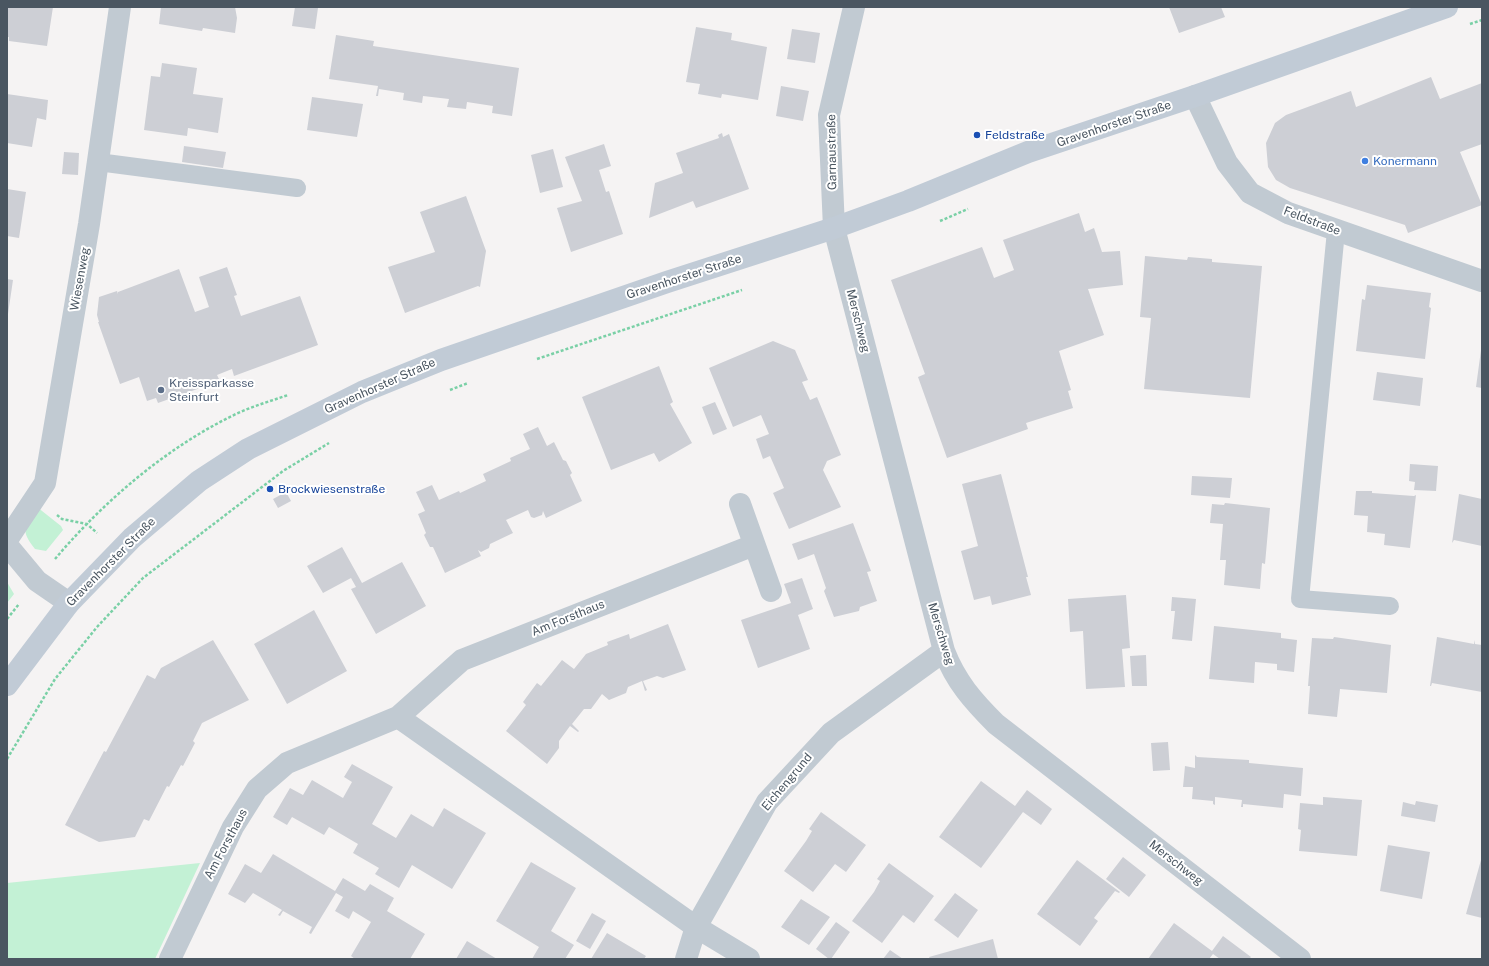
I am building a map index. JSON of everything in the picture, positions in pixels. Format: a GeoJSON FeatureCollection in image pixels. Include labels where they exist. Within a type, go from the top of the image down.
{"type":"FeatureCollection","features":[{"type":"Feature","properties":{"kind":"main road","name":"Gravenhorster Straße"},"geometry":{"type":"LineString","coordinates":[[7,685],[69,603],[132,538],[199,481],[241,453],[362,392],[440,360],[667,282],[834,228],[908,201],[1009,160],[1447,7]]}},
{"type":"Feature","properties":{"kind":"street","name":"Wiesenweg"},"geometry":{"type":"LineString","coordinates":[[7,540],[45,483],[98,162],[120,7]]}},
{"type":"Feature","properties":{"kind":"street","name":"Garnaustraße"},"geometry":{"type":"LineString","coordinates":[[834,228],[829,115],[854,7]]}},
{"type":"Feature","properties":{"kind":"street","name":"Feldstraße"},"geometry":{"type":"LineString","coordinates":[[1195,96],[1227,163],[1250,193],[1288,213],[1482,281]]}},
{"type":"Feature","properties":{"kind":"street","name":"Merschweg"},"geometry":{"type":"LineString","coordinates":[[834,228],[944,651],[952,672],[973,702],[996,724],[1300,959]]}},
{"type":"Feature","properties":{"kind":"street"},"geometry":{"type":"LineString","coordinates":[[740,504],[771,591]]}},
{"type":"Feature","properties":{"kind":"street"},"geometry":{"type":"LineString","coordinates":[[7,545],[37,581],[69,603]]}},
{"type":"Feature","properties":{"kind":"street","name":"Am Forsthaus"},"geometry":{"type":"LineString","coordinates":[[170,959],[233,827],[257,789],[287,763],[398,717],[462,660],[754,545]]}},
{"type":"Feature","properties":{"kind":"street","name":"Eichengrund"},"geometry":{"type":"LineString","coordinates":[[686,959],[696,927],[767,802],[831,733],[944,651]]}},
{"type":"Feature","properties":{"kind":"street"},"geometry":{"type":"LineString","coordinates":[[398,717],[696,927],[749,959]]}},
{"type":"Feature","properties":{"kind":"lane"},"geometry":{"type":"LineString","coordinates":[[98,162],[297,188]]}},
{"type":"Feature","properties":{"kind":"lane"},"geometry":{"type":"LineString","coordinates":[[1336,231],[1300,599],[1390,606]]}},
{"type":"Feature","properties":{"kind":"path"},"geometry":{"type":"LineString","coordinates":[[1468,25],[1482,20]]}},
{"type":"Feature","properties":{"kind":"path"},"geometry":{"type":"LineString","coordinates":[[938,222],[973,207]]}},
{"type":"Feature","properties":{"kind":"path"},"geometry":{"type":"LineString","coordinates":[[535,360],[746,288]]}},
{"type":"Feature","properties":{"kind":"path"},"geometry":{"type":"LineString","coordinates":[[446,391],[476,380]]}},
{"type":"Feature","properties":{"kind":"path"},"geometry":{"type":"LineString","coordinates":[[7,759],[55,679],[97,627],[143,578],[283,471],[334,440]]}},
{"type":"Feature","properties":{"kind":"path"},"geometry":{"type":"LineString","coordinates":[[36,496],[62,519],[87,524],[143,578]]}},
{"type":"Feature","properties":{"kind":"green space"},"geometry":{"type":"Polygon","coordinates":[[[37,507],[61,526],[63,530],[46,551],[35,549],[27,537],[27,524],[37,507]]]}},
{"type":"Feature","properties":{"kind":"green space"},"geometry":{"type":"Polygon","coordinates":[[[7,582],[14,594],[7,603],[7,582]]]}},
{"type":"Feature","properties":{"kind":"green space"},"geometry":{"type":"Polygon","coordinates":[[[200,863],[155,959],[7,959],[7,883],[200,863]]]}},
{"type":"Feature","properties":{"kind":"building"},"geometry":{"type":"Polygon","coordinates":[[[7,7],[53,7],[47,46],[9,41],[9,37],[7,37],[7,7]]]}},
{"type":"Feature","properties":{"kind":"building"},"geometry":{"type":"Polygon","coordinates":[[[161,7],[235,7],[237,18],[235,33],[203,28],[202,31],[159,24],[161,7]]]}},
{"type":"Feature","properties":{"kind":"building"},"geometry":{"type":"Polygon","coordinates":[[[295,7],[318,8],[315,29],[292,26],[295,7]]]}},
{"type":"Feature","properties":{"kind":"building"},"geometry":{"type":"Polygon","coordinates":[[[1169,7],[1221,7],[1225,17],[1179,33],[1169,7]]]}},
{"type":"Feature","properties":{"kind":"building"},"geometry":{"type":"Polygon","coordinates":[[[696,27],[732,33],[731,40],[767,47],[758,100],[722,94],[721,98],[698,94],[700,84],[686,82],[696,27]]]}},
{"type":"Feature","properties":{"kind":"building"},"geometry":{"type":"Polygon","coordinates":[[[792,29],[820,33],[815,63],[787,59],[792,29]]]}},
{"type":"Feature","properties":{"kind":"building"},"geometry":{"type":"Polygon","coordinates":[[[336,35],[374,41],[373,46],[519,68],[512,116],[492,113],[493,106],[467,102],[466,109],[447,107],[449,99],[423,96],[422,103],[403,100],[404,93],[379,89],[378,96],[376,96],[378,86],[329,79],[336,35]]]}},
{"type":"Feature","properties":{"kind":"building"},"geometry":{"type":"Polygon","coordinates":[[[162,63],[197,68],[193,94],[223,98],[218,133],[188,128],[187,136],[144,130],[151,76],[160,77],[162,63]]]}},
{"type":"Feature","properties":{"kind":"building","name":"Konermann"},"geometry":{"type":"Polygon","coordinates":[[[1431,77],[1440,99],[1482,83],[1482,144],[1460,152],[1482,205],[1408,233],[1405,225],[1290,188],[1276,180],[1268,167],[1266,143],[1275,123],[1286,115],[1351,91],[1356,107],[1431,77]]]}},
{"type":"Feature","properties":{"kind":"building"},"geometry":{"type":"Polygon","coordinates":[[[781,86],[809,91],[803,121],[776,116],[781,86]]]}},
{"type":"Feature","properties":{"kind":"building"},"geometry":{"type":"Polygon","coordinates":[[[7,94],[48,100],[46,120],[37,118],[32,147],[7,143],[7,94]]]}},
{"type":"Feature","properties":{"kind":"building"},"geometry":{"type":"Polygon","coordinates":[[[312,97],[363,104],[357,137],[307,130],[312,97]]]}},
{"type":"Feature","properties":{"kind":"building"},"geometry":{"type":"Polygon","coordinates":[[[722,133],[723,137],[729,134],[749,189],[696,208],[693,201],[649,218],[655,183],[683,173],[676,153],[719,138],[718,135],[722,133]]]}},
{"type":"Feature","properties":{"kind":"building"},"geometry":{"type":"Polygon","coordinates":[[[604,144],[611,166],[599,170],[606,192],[609,191],[623,234],[571,252],[557,208],[582,201],[565,157],[604,144]]]}},
{"type":"Feature","properties":{"kind":"building"},"geometry":{"type":"Polygon","coordinates":[[[184,146],[226,152],[223,168],[182,162],[184,146]]]}},
{"type":"Feature","properties":{"kind":"building"},"geometry":{"type":"Polygon","coordinates":[[[553,149],[563,187],[540,193],[531,155],[553,149]]]}},
{"type":"Feature","properties":{"kind":"building"},"geometry":{"type":"Polygon","coordinates":[[[64,152],[79,153],[78,175],[62,174],[64,152]]]}},
{"type":"Feature","properties":{"kind":"building"},"geometry":{"type":"Polygon","coordinates":[[[7,189],[26,192],[19,238],[7,236],[7,189]]]}},
{"type":"Feature","properties":{"kind":"building"},"geometry":{"type":"Polygon","coordinates":[[[466,196],[486,251],[480,287],[478,286],[405,313],[388,267],[435,252],[420,212],[466,196]]]}},
{"type":"Feature","properties":{"kind":"building"},"geometry":{"type":"Polygon","coordinates":[[[1079,213],[1085,232],[1094,228],[1102,252],[1120,251],[1123,285],[1088,289],[1104,335],[1059,351],[1071,390],[1068,391],[1073,408],[1026,423],[1028,429],[947,458],[918,377],[925,374],[891,280],[982,247],[994,278],[1014,270],[1003,240],[1079,213]]]}},
{"type":"Feature","properties":{"kind":"building"},"geometry":{"type":"Polygon","coordinates":[[[1145,256],[1187,260],[1188,257],[1212,259],[1212,262],[1262,266],[1250,398],[1144,389],[1151,318],[1140,317],[1145,256]]]}},
{"type":"Feature","properties":{"kind":"building"},"geometry":{"type":"Polygon","coordinates":[[[227,267],[237,295],[234,296],[241,316],[300,296],[318,345],[234,376],[232,369],[217,375],[220,381],[158,403],[156,398],[147,401],[139,377],[120,384],[98,322],[97,315],[99,297],[117,291],[118,294],[118,292],[179,269],[195,312],[209,307],[199,277],[227,267]]]}},
{"type":"Feature","properties":{"kind":"building"},"geometry":{"type":"Polygon","coordinates":[[[7,279],[13,280],[8,314],[7,314],[7,279]]]}},
{"type":"Feature","properties":{"kind":"building"},"geometry":{"type":"Polygon","coordinates":[[[1367,285],[1431,293],[1429,307],[1431,308],[1425,359],[1356,351],[1362,299],[1365,300],[1367,285]]]}},
{"type":"Feature","properties":{"kind":"building"},"geometry":{"type":"Polygon","coordinates":[[[773,341],[795,350],[808,380],[802,382],[810,400],[817,397],[841,455],[827,461],[823,470],[841,507],[789,529],[773,493],[784,488],[770,456],[763,459],[756,439],[769,434],[761,415],[733,427],[709,368],[773,341]]]}},
{"type":"Feature","properties":{"kind":"building"},"geometry":{"type":"Polygon","coordinates":[[[1482,350],[1482,388],[1476,387],[1482,350]]]}},
{"type":"Feature","properties":{"kind":"building"},"geometry":{"type":"Polygon","coordinates":[[[659,366],[673,402],[670,404],[692,443],[659,462],[654,453],[611,470],[582,397],[659,366]]]}},
{"type":"Feature","properties":{"kind":"building"},"geometry":{"type":"Polygon","coordinates":[[[1377,372],[1423,378],[1420,406],[1373,400],[1377,372]]]}},
{"type":"Feature","properties":{"kind":"building"},"geometry":{"type":"Polygon","coordinates":[[[715,402],[727,429],[713,435],[702,407],[715,402]]]}},
{"type":"Feature","properties":{"kind":"building"},"geometry":{"type":"Polygon","coordinates":[[[538,427],[547,446],[554,442],[563,460],[566,461],[572,473],[570,475],[582,501],[546,518],[543,511],[542,515],[534,518],[531,517],[528,510],[506,520],[513,533],[490,544],[489,548],[481,552],[478,550],[481,556],[445,573],[433,547],[430,547],[424,535],[426,533],[418,514],[425,511],[416,492],[432,485],[439,500],[459,491],[460,493],[486,481],[483,474],[511,461],[510,458],[530,449],[523,434],[538,427]]]}},
{"type":"Feature","properties":{"kind":"building"},"geometry":{"type":"Polygon","coordinates":[[[1410,464],[1438,466],[1436,491],[1414,490],[1415,482],[1409,481],[1410,464]]]}},
{"type":"Feature","properties":{"kind":"building"},"geometry":{"type":"Polygon","coordinates":[[[1001,474],[1028,577],[1026,577],[1031,595],[992,605],[990,596],[974,600],[961,551],[978,546],[962,484],[1001,474]]]}},
{"type":"Feature","properties":{"kind":"building"},"geometry":{"type":"Polygon","coordinates":[[[1192,476],[1232,478],[1230,498],[1191,495],[1192,476]]]}},
{"type":"Feature","properties":{"kind":"building"},"geometry":{"type":"Polygon","coordinates":[[[1356,491],[1416,495],[1410,548],[1384,545],[1385,534],[1367,532],[1368,516],[1354,515],[1356,491]]]}},
{"type":"Feature","properties":{"kind":"building"},"geometry":{"type":"Polygon","coordinates":[[[286,492],[291,501],[278,508],[273,499],[286,492]]]}},
{"type":"Feature","properties":{"kind":"building"},"geometry":{"type":"Polygon","coordinates":[[[1459,494],[1482,499],[1482,546],[1454,540],[1452,543],[1459,494]]]}},
{"type":"Feature","properties":{"kind":"building"},"geometry":{"type":"Polygon","coordinates":[[[1225,503],[1270,508],[1265,564],[1262,563],[1260,589],[1224,585],[1226,560],[1220,560],[1223,524],[1210,523],[1212,504],[1224,505],[1225,503]]]}},
{"type":"Feature","properties":{"kind":"building"},"geometry":{"type":"Polygon","coordinates":[[[853,523],[871,571],[867,572],[877,601],[860,607],[859,611],[834,617],[824,591],[826,588],[814,554],[798,560],[792,544],[853,523]]]}},
{"type":"Feature","properties":{"kind":"building"},"geometry":{"type":"Polygon","coordinates":[[[342,547],[362,583],[402,562],[426,606],[376,634],[351,589],[356,587],[351,578],[323,593],[307,566],[342,547]]]}},
{"type":"Feature","properties":{"kind":"building"},"geometry":{"type":"Polygon","coordinates":[[[802,578],[813,609],[798,615],[810,649],[758,668],[741,620],[791,603],[784,584],[802,578]]]}},
{"type":"Feature","properties":{"kind":"building"},"geometry":{"type":"Polygon","coordinates":[[[1126,595],[1130,648],[1122,649],[1125,687],[1086,689],[1083,631],[1070,632],[1068,599],[1126,595]]]}},
{"type":"Feature","properties":{"kind":"building"},"geometry":{"type":"Polygon","coordinates":[[[1172,597],[1196,599],[1192,641],[1172,639],[1175,611],[1171,611],[1172,597]]]}},
{"type":"Feature","properties":{"kind":"building"},"geometry":{"type":"Polygon","coordinates":[[[314,610],[347,671],[287,704],[254,644],[314,610]]]}},
{"type":"Feature","properties":{"kind":"building"},"geometry":{"type":"Polygon","coordinates":[[[668,624],[686,670],[663,678],[657,676],[643,681],[647,690],[645,691],[642,681],[628,687],[626,693],[609,700],[602,694],[591,709],[584,709],[572,724],[579,731],[578,732],[570,726],[559,741],[559,748],[547,764],[506,731],[526,705],[523,702],[537,683],[541,686],[562,660],[574,669],[586,654],[608,645],[607,642],[629,634],[630,639],[668,624]]]}},
{"type":"Feature","properties":{"kind":"building"},"geometry":{"type":"Polygon","coordinates":[[[1214,626],[1281,633],[1281,638],[1297,640],[1294,672],[1277,670],[1277,664],[1255,662],[1254,683],[1209,679],[1214,626]]]}},
{"type":"Feature","properties":{"kind":"building"},"geometry":{"type":"Polygon","coordinates":[[[1334,637],[1391,645],[1387,693],[1340,689],[1337,717],[1308,714],[1310,686],[1308,686],[1312,638],[1333,639],[1334,637]]]}},
{"type":"Feature","properties":{"kind":"building"},"geometry":{"type":"Polygon","coordinates":[[[1437,637],[1474,644],[1475,640],[1475,644],[1482,645],[1482,692],[1432,683],[1430,686],[1437,637]]]}},
{"type":"Feature","properties":{"kind":"building"},"geometry":{"type":"Polygon","coordinates":[[[213,640],[249,700],[202,723],[193,741],[195,743],[183,766],[181,765],[169,787],[167,786],[149,821],[144,819],[135,837],[99,842],[65,825],[104,751],[106,752],[147,675],[155,679],[161,668],[213,640]]]}},
{"type":"Feature","properties":{"kind":"building"},"geometry":{"type":"Polygon","coordinates":[[[1146,655],[1147,686],[1132,686],[1130,656],[1146,655]]]}},
{"type":"Feature","properties":{"kind":"building"},"geometry":{"type":"Polygon","coordinates":[[[1168,742],[1170,770],[1153,771],[1151,743],[1168,742]]]}},
{"type":"Feature","properties":{"kind":"building"},"geometry":{"type":"Polygon","coordinates":[[[1195,755],[1197,757],[1249,760],[1249,763],[1303,768],[1301,796],[1284,794],[1283,808],[1243,804],[1243,807],[1241,807],[1242,800],[1215,797],[1215,805],[1213,804],[1213,801],[1192,799],[1193,787],[1183,787],[1185,766],[1195,768],[1195,755]]]}},
{"type":"Feature","properties":{"kind":"building"},"geometry":{"type":"Polygon","coordinates":[[[352,764],[393,787],[372,824],[396,838],[411,814],[433,827],[444,808],[486,833],[452,889],[412,865],[399,888],[375,874],[379,868],[353,853],[358,844],[329,827],[324,835],[292,817],[287,825],[273,817],[290,788],[303,795],[312,780],[343,798],[352,782],[344,777],[352,764]]]}},
{"type":"Feature","properties":{"kind":"building"},"geometry":{"type":"Polygon","coordinates":[[[981,781],[1015,806],[1027,790],[1052,809],[1041,825],[1023,812],[981,868],[939,837],[981,781]]]}},
{"type":"Feature","properties":{"kind":"building"},"geometry":{"type":"Polygon","coordinates":[[[1323,797],[1362,800],[1357,856],[1299,851],[1301,830],[1298,829],[1300,803],[1323,805],[1323,797]]]}},
{"type":"Feature","properties":{"kind":"building"},"geometry":{"type":"Polygon","coordinates":[[[1416,801],[1438,805],[1435,822],[1401,816],[1403,802],[1415,805],[1416,801]]]}},
{"type":"Feature","properties":{"kind":"building"},"geometry":{"type":"Polygon","coordinates":[[[821,812],[866,845],[846,872],[835,864],[813,892],[784,871],[806,841],[812,831],[809,829],[821,812]]]}},
{"type":"Feature","properties":{"kind":"building"},"geometry":{"type":"Polygon","coordinates":[[[1388,845],[1430,852],[1422,899],[1380,891],[1388,845]]]}},
{"type":"Feature","properties":{"kind":"building"},"geometry":{"type":"Polygon","coordinates":[[[273,854],[335,891],[343,878],[365,891],[370,884],[394,898],[387,911],[425,934],[410,959],[355,959],[351,956],[371,922],[353,911],[349,919],[335,911],[343,897],[336,893],[311,934],[309,933],[312,927],[283,911],[280,916],[278,915],[282,910],[253,893],[245,903],[228,894],[245,864],[261,873],[273,854]]]}},
{"type":"Feature","properties":{"kind":"building"},"geometry":{"type":"Polygon","coordinates":[[[1123,857],[1146,875],[1129,897],[1106,879],[1123,857]]]}},
{"type":"Feature","properties":{"kind":"building"},"geometry":{"type":"Polygon","coordinates":[[[1077,860],[1120,892],[1115,891],[1094,918],[1098,921],[1080,946],[1037,914],[1077,860]]]}},
{"type":"Feature","properties":{"kind":"building"},"geometry":{"type":"Polygon","coordinates":[[[1481,860],[1482,864],[1482,918],[1466,914],[1481,860]]]}},
{"type":"Feature","properties":{"kind":"building"},"geometry":{"type":"Polygon","coordinates":[[[531,862],[576,888],[551,931],[574,945],[565,959],[532,959],[539,947],[496,921],[531,862]]]}},
{"type":"Feature","properties":{"kind":"building"},"geometry":{"type":"Polygon","coordinates":[[[889,863],[934,896],[914,923],[903,915],[882,943],[852,921],[874,892],[880,881],[877,879],[889,863]]]}},
{"type":"Feature","properties":{"kind":"building"},"geometry":{"type":"Polygon","coordinates":[[[955,893],[978,910],[958,938],[934,920],[955,893]]]}},
{"type":"Feature","properties":{"kind":"building"},"geometry":{"type":"Polygon","coordinates":[[[801,899],[830,917],[809,945],[781,927],[801,899]]]}},
{"type":"Feature","properties":{"kind":"building"},"geometry":{"type":"Polygon","coordinates":[[[592,913],[606,921],[590,949],[576,941],[592,913]]]}},
{"type":"Feature","properties":{"kind":"building"},"geometry":{"type":"Polygon","coordinates":[[[836,922],[850,932],[831,959],[829,959],[816,949],[836,922]]]}},
{"type":"Feature","properties":{"kind":"building"},"geometry":{"type":"Polygon","coordinates":[[[1174,923],[1212,951],[1223,936],[1251,957],[1249,959],[1220,959],[1213,954],[1209,959],[1148,959],[1174,923]]]}},
{"type":"Feature","properties":{"kind":"building"},"geometry":{"type":"Polygon","coordinates":[[[607,933],[646,956],[644,959],[591,959],[607,933]]]}},
{"type":"Feature","properties":{"kind":"building"},"geometry":{"type":"Polygon","coordinates":[[[993,939],[998,959],[930,959],[929,957],[993,939]]]}},
{"type":"Feature","properties":{"kind":"building"},"geometry":{"type":"Polygon","coordinates":[[[467,941],[497,959],[456,959],[467,941]]]}},
{"type":"Feature","properties":{"kind":"building"},"geometry":{"type":"Polygon","coordinates":[[[890,950],[903,959],[883,959],[890,950]]]}},
{"type":"Feature","properties":{"kind":"place","name":"Feldstraße"},"geometry":{"type":"Point","coordinates":[977,135]}},
{"type":"Feature","properties":{"kind":"place","name":"Konermann"},"geometry":{"type":"Point","coordinates":[1365,161]}},
{"type":"Feature","properties":{"kind":"place","name":"Kreissparkasse Steinfurt"},"geometry":{"type":"Point","coordinates":[161,390]}},
{"type":"Feature","properties":{"kind":"place","name":"Brockwiesenstraße"},"geometry":{"type":"Point","coordinates":[270,489]}}]}
